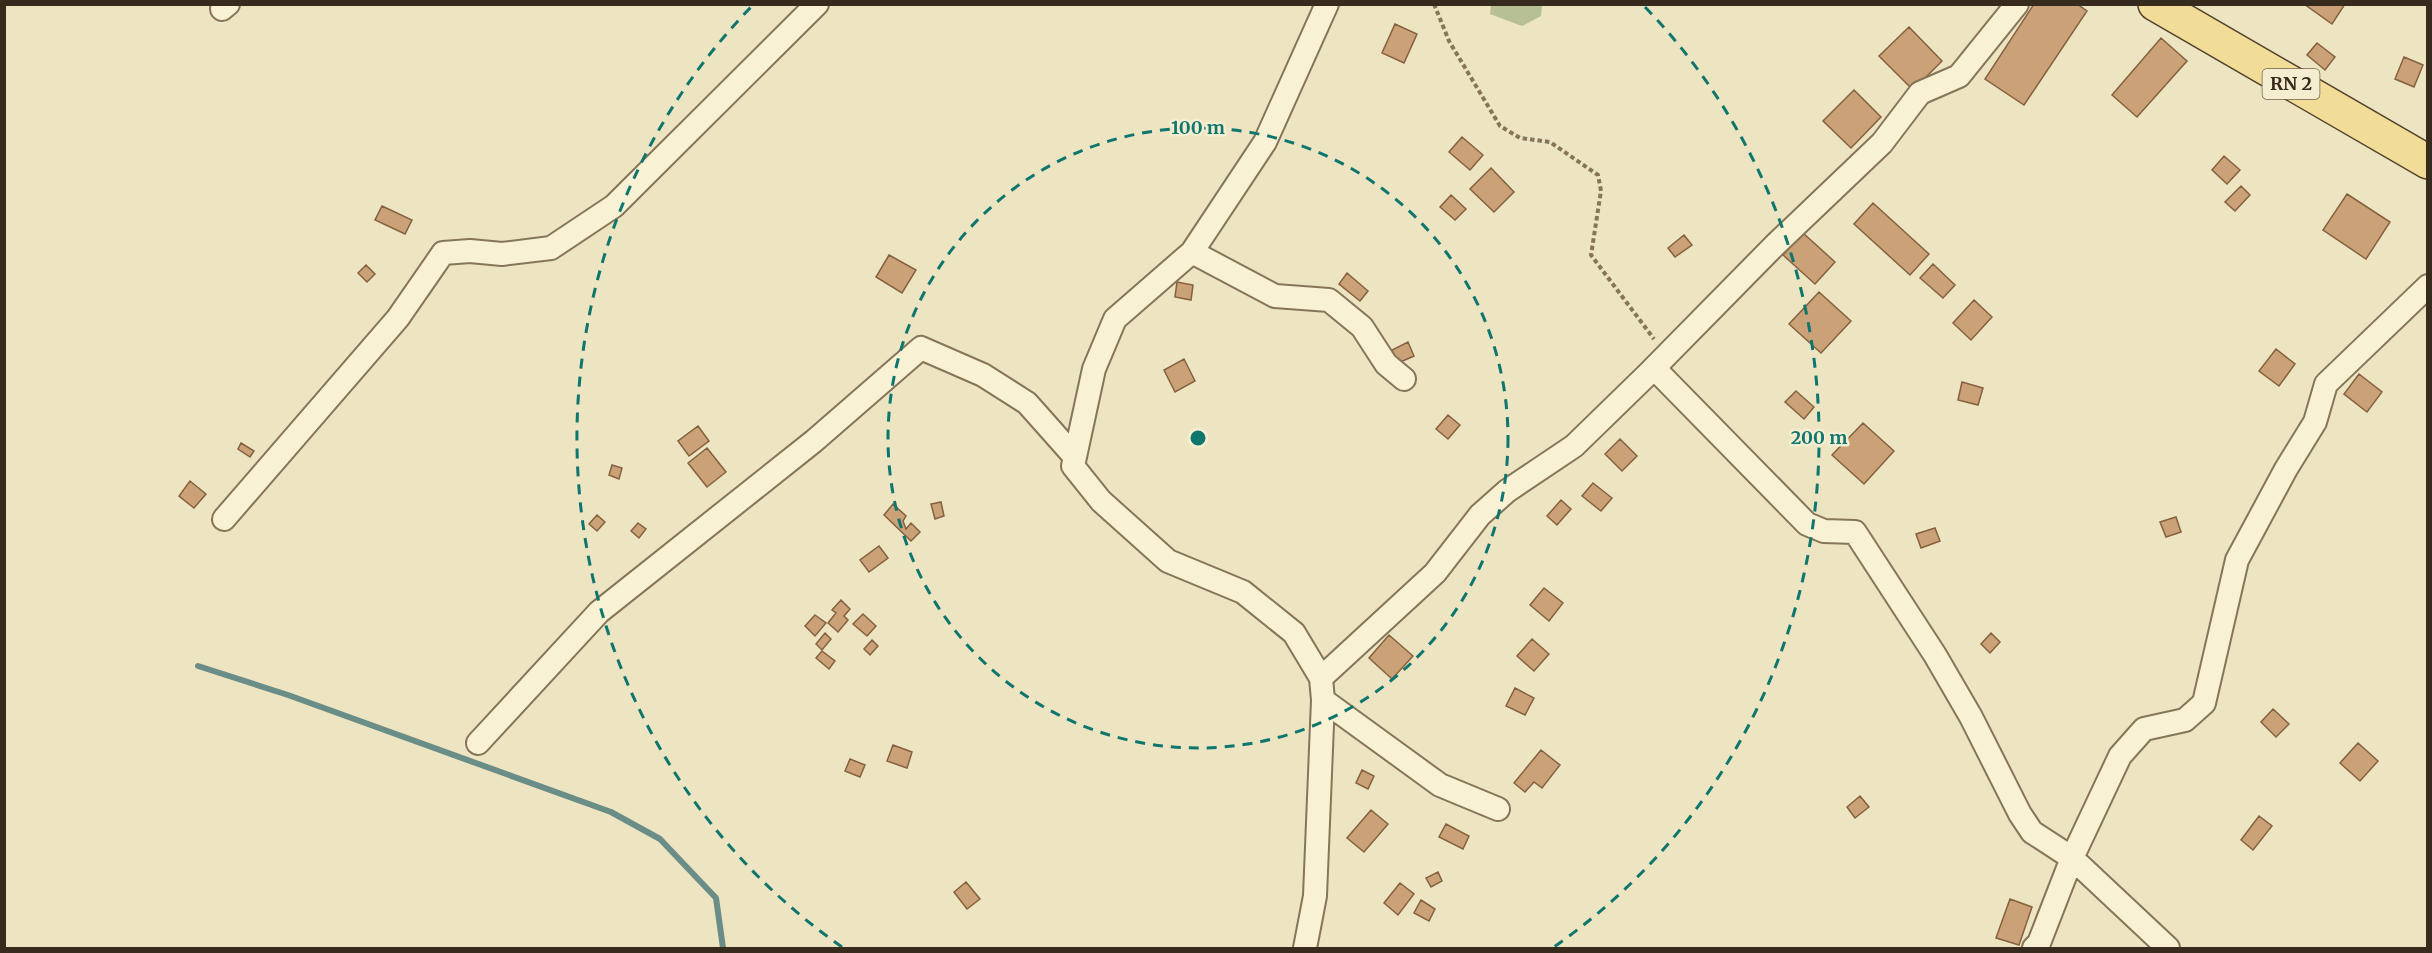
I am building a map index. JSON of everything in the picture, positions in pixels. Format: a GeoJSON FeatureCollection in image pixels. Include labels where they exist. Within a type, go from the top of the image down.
{"type":"FeatureCollection","features":[{"type":"Feature","properties":{"kind":"main road","name":"RN 2"},"geometry":{"type":"LineString","coordinates":[[2155,4],[2427,162]]}},
{"type":"Feature","properties":{"kind":"street"},"geometry":{"type":"LineString","coordinates":[[224,519],[398,318],[443,252],[502,254],[550,248],[614,206],[817,4]]}},
{"type":"Feature","properties":{"kind":"street"},"geometry":{"type":"LineString","coordinates":[[1305,948],[1315,896],[1323,700],[1321,678],[1294,633],[1286,626],[1243,592],[1168,561],[1101,501],[1073,465],[1094,369],[1115,319],[1192,252],[1265,142],[1327,4]]}},
{"type":"Feature","properties":{"kind":"street"},"geometry":{"type":"LineString","coordinates":[[1321,678],[1435,573],[1480,514],[1507,491],[1574,446],[1651,371],[1774,245],[1882,143],[1920,93],[1959,76],[2017,4]]}},
{"type":"Feature","properties":{"kind":"street"},"geometry":{"type":"LineString","coordinates":[[1192,252],[1275,296],[1329,300],[1362,327],[1386,364],[1404,379]]}},
{"type":"Feature","properties":{"kind":"street"},"geometry":{"type":"LineString","coordinates":[[2034,948],[2039,943],[2072,858],[2120,756],[2144,729],[2185,720],[2204,703],[2237,560],[2286,469],[2315,422],[2326,384],[2427,286]]}},
{"type":"Feature","properties":{"kind":"street"},"geometry":{"type":"LineString","coordinates":[[478,743],[599,612],[814,441],[921,348],[983,375],[1027,403],[1075,457]]}},
{"type":"Feature","properties":{"kind":"street"},"geometry":{"type":"LineString","coordinates":[[1651,371],[1807,524],[1824,531],[1855,532],[1935,656],[1971,717],[2020,814],[2032,832],[2072,858],[2168,948]]}},
{"type":"Feature","properties":{"kind":"street"},"geometry":{"type":"LineString","coordinates":[[1323,700],[1440,785],[1498,809]]}},
{"type":"Feature","properties":{"kind":"path"},"geometry":{"type":"LineString","coordinates":[[1434,4],[1449,41],[1500,126],[1520,138],[1550,142],[1598,175],[1601,191],[1591,255],[1656,342],[1651,371]]}},
{"type":"Feature","properties":{"kind":"green space"},"geometry":{"type":"Polygon","coordinates":[[[1491,5],[1542,5],[1541,16],[1522,26],[1490,14],[1491,5]]]}},
{"type":"Feature","properties":{"kind":"building"},"geometry":{"type":"Polygon","coordinates":[[[2034,4],[2077,4],[2087,11],[2024,105],[1985,79],[2034,4]]]}},
{"type":"Feature","properties":{"kind":"building"},"geometry":{"type":"Polygon","coordinates":[[[2304,4],[2345,4],[2332,24],[2304,4]]]}},
{"type":"Feature","properties":{"kind":"building"},"geometry":{"type":"Polygon","coordinates":[[[1395,24],[1417,34],[1404,63],[1382,53],[1395,24]]]}},
{"type":"Feature","properties":{"kind":"building"},"geometry":{"type":"Polygon","coordinates":[[[1909,27],[1942,61],[1913,90],[1879,56],[1909,27]]]}},
{"type":"Feature","properties":{"kind":"building"},"geometry":{"type":"Polygon","coordinates":[[[2161,38],[2187,61],[2137,117],[2112,95],[2161,38]]]}},
{"type":"Feature","properties":{"kind":"building"},"geometry":{"type":"Polygon","coordinates":[[[2317,43],[2335,57],[2325,70],[2307,55],[2317,43]]]}},
{"type":"Feature","properties":{"kind":"building"},"geometry":{"type":"Polygon","coordinates":[[[2404,57],[2423,65],[2414,87],[2395,79],[2404,57]]]}},
{"type":"Feature","properties":{"kind":"building"},"geometry":{"type":"Polygon","coordinates":[[[1854,90],[1881,117],[1851,148],[1823,121],[1854,90]]]}},
{"type":"Feature","properties":{"kind":"building"},"geometry":{"type":"Polygon","coordinates":[[[1462,137],[1483,155],[1470,170],[1449,152],[1462,137]]]}},
{"type":"Feature","properties":{"kind":"building"},"geometry":{"type":"Polygon","coordinates":[[[2224,156],[2240,170],[2227,184],[2212,170],[2224,156]]]}},
{"type":"Feature","properties":{"kind":"building"},"geometry":{"type":"Polygon","coordinates":[[[1491,168],[1514,192],[1494,212],[1470,189],[1491,168]]]}},
{"type":"Feature","properties":{"kind":"building"},"geometry":{"type":"Polygon","coordinates":[[[2241,186],[2250,195],[2235,211],[2225,202],[2241,186]]]}},
{"type":"Feature","properties":{"kind":"building"},"geometry":{"type":"Polygon","coordinates":[[[2347,194],[2390,222],[2366,259],[2323,230],[2347,194]]]}},
{"type":"Feature","properties":{"kind":"building"},"geometry":{"type":"Polygon","coordinates":[[[1451,195],[1466,209],[1455,220],[1440,207],[1451,195]]]}},
{"type":"Feature","properties":{"kind":"building"},"geometry":{"type":"Polygon","coordinates":[[[1873,203],[1929,254],[1910,275],[1854,224],[1873,203]]]}},
{"type":"Feature","properties":{"kind":"building"},"geometry":{"type":"Polygon","coordinates":[[[382,206],[412,220],[405,234],[375,220],[382,206]]]}},
{"type":"Feature","properties":{"kind":"building"},"geometry":{"type":"Polygon","coordinates":[[[1803,233],[1835,262],[1815,284],[1783,255],[1803,233]]]}},
{"type":"Feature","properties":{"kind":"building"},"geometry":{"type":"Polygon","coordinates":[[[1684,235],[1692,245],[1675,257],[1668,248],[1684,235]]]}},
{"type":"Feature","properties":{"kind":"building"},"geometry":{"type":"Polygon","coordinates":[[[889,255],[916,270],[902,293],[876,277],[889,255]]]}},
{"type":"Feature","properties":{"kind":"building"},"geometry":{"type":"Polygon","coordinates":[[[1933,264],[1955,285],[1943,298],[1920,278],[1933,264]]]}},
{"type":"Feature","properties":{"kind":"building"},"geometry":{"type":"Polygon","coordinates":[[[366,265],[375,274],[367,282],[358,273],[366,265]]]}},
{"type":"Feature","properties":{"kind":"building"},"geometry":{"type":"Polygon","coordinates":[[[1347,273],[1368,291],[1360,301],[1339,284],[1347,273]]]}},
{"type":"Feature","properties":{"kind":"building"},"geometry":{"type":"Polygon","coordinates":[[[1177,282],[1193,285],[1191,300],[1175,297],[1177,282]]]}},
{"type":"Feature","properties":{"kind":"building"},"geometry":{"type":"Polygon","coordinates":[[[1819,292],[1851,321],[1821,353],[1789,324],[1819,292]]]}},
{"type":"Feature","properties":{"kind":"building"},"geometry":{"type":"Polygon","coordinates":[[[1974,300],[1992,317],[1971,340],[1953,323],[1974,300]]]}},
{"type":"Feature","properties":{"kind":"building"},"geometry":{"type":"Polygon","coordinates":[[[1408,342],[1414,356],[1398,363],[1392,350],[1408,342]]]}},
{"type":"Feature","properties":{"kind":"building"},"geometry":{"type":"Polygon","coordinates":[[[2276,349],[2295,364],[2279,386],[2259,371],[2276,349]]]}},
{"type":"Feature","properties":{"kind":"building"},"geometry":{"type":"Polygon","coordinates":[[[1184,359],[1195,381],[1175,392],[1164,370],[1184,359]]]}},
{"type":"Feature","properties":{"kind":"building"},"geometry":{"type":"Polygon","coordinates":[[[2359,374],[2382,392],[2367,412],[2344,394],[2359,374]]]}},
{"type":"Feature","properties":{"kind":"building"},"geometry":{"type":"Polygon","coordinates":[[[1962,382],[1983,388],[1978,405],[1958,400],[1962,382]]]}},
{"type":"Feature","properties":{"kind":"building"},"geometry":{"type":"Polygon","coordinates":[[[1796,391],[1814,407],[1804,419],[1785,402],[1796,391]]]}},
{"type":"Feature","properties":{"kind":"building"},"geometry":{"type":"Polygon","coordinates":[[[1448,415],[1460,425],[1448,439],[1436,429],[1448,415]]]}},
{"type":"Feature","properties":{"kind":"building"},"geometry":{"type":"Polygon","coordinates":[[[1863,423],[1894,451],[1864,484],[1832,455],[1863,423]]]}},
{"type":"Feature","properties":{"kind":"building"},"geometry":{"type":"Polygon","coordinates":[[[698,426],[709,441],[689,456],[678,441],[698,426]]]}},
{"type":"Feature","properties":{"kind":"building"},"geometry":{"type":"Polygon","coordinates":[[[1620,439],[1637,456],[1622,471],[1605,454],[1620,439]]]}},
{"type":"Feature","properties":{"kind":"building"},"geometry":{"type":"Polygon","coordinates":[[[241,443],[254,451],[250,457],[238,449],[241,443]]]}},
{"type":"Feature","properties":{"kind":"building"},"geometry":{"type":"Polygon","coordinates":[[[707,448],[726,472],[707,487],[688,463],[707,448]]]}},
{"type":"Feature","properties":{"kind":"building"},"geometry":{"type":"Polygon","coordinates":[[[612,465],[622,468],[619,479],[609,475],[612,465]]]}},
{"type":"Feature","properties":{"kind":"building"},"geometry":{"type":"Polygon","coordinates":[[[190,481],[206,494],[194,508],[179,496],[190,481]]]}},
{"type":"Feature","properties":{"kind":"building"},"geometry":{"type":"Polygon","coordinates":[[[1593,483],[1612,498],[1601,511],[1582,496],[1593,483]]]}},
{"type":"Feature","properties":{"kind":"building"},"geometry":{"type":"Polygon","coordinates":[[[1561,500],[1571,509],[1557,525],[1547,516],[1561,500]]]}},
{"type":"Feature","properties":{"kind":"building"},"geometry":{"type":"Polygon","coordinates":[[[941,502],[944,516],[935,519],[931,504],[941,502]]]}},
{"type":"Feature","properties":{"kind":"building"},"geometry":{"type":"Polygon","coordinates":[[[893,504],[906,516],[903,521],[906,529],[911,523],[920,532],[911,541],[884,515],[893,504]]]}},
{"type":"Feature","properties":{"kind":"building"},"geometry":{"type":"Polygon","coordinates":[[[597,515],[605,522],[597,531],[589,524],[597,515]]]}},
{"type":"Feature","properties":{"kind":"building"},"geometry":{"type":"Polygon","coordinates":[[[2176,517],[2181,532],[2166,537],[2160,522],[2176,517]]]}},
{"type":"Feature","properties":{"kind":"building"},"geometry":{"type":"Polygon","coordinates":[[[638,523],[646,529],[639,538],[631,531],[638,523]]]}},
{"type":"Feature","properties":{"kind":"building"},"geometry":{"type":"Polygon","coordinates":[[[1935,528],[1940,541],[1921,548],[1916,534],[1935,528]]]}},
{"type":"Feature","properties":{"kind":"building"},"geometry":{"type":"Polygon","coordinates":[[[879,546],[888,558],[869,572],[860,560],[879,546]]]}},
{"type":"Feature","properties":{"kind":"building"},"geometry":{"type":"Polygon","coordinates":[[[1544,588],[1563,603],[1549,621],[1530,605],[1544,588]]]}},
{"type":"Feature","properties":{"kind":"building"},"geometry":{"type":"Polygon","coordinates":[[[841,600],[850,609],[844,616],[848,620],[838,632],[828,623],[836,613],[832,610],[841,600]]]}},
{"type":"Feature","properties":{"kind":"building"},"geometry":{"type":"Polygon","coordinates":[[[863,614],[876,626],[867,636],[853,624],[863,614]]]}},
{"type":"Feature","properties":{"kind":"building"},"geometry":{"type":"Polygon","coordinates":[[[815,615],[826,623],[815,636],[805,626],[815,615]]]}},
{"type":"Feature","properties":{"kind":"building"},"geometry":{"type":"Polygon","coordinates":[[[825,633],[831,639],[822,650],[816,644],[825,633]]]}},
{"type":"Feature","properties":{"kind":"building"},"geometry":{"type":"Polygon","coordinates":[[[1991,633],[2000,642],[1990,653],[1981,644],[1991,633]]]}},
{"type":"Feature","properties":{"kind":"building"},"geometry":{"type":"Polygon","coordinates":[[[1389,635],[1413,656],[1392,679],[1369,658],[1389,635]]]}},
{"type":"Feature","properties":{"kind":"building"},"geometry":{"type":"Polygon","coordinates":[[[1532,639],[1549,654],[1534,671],[1517,656],[1532,639]]]}},
{"type":"Feature","properties":{"kind":"building"},"geometry":{"type":"Polygon","coordinates":[[[872,640],[878,646],[870,655],[864,649],[872,640]]]}},
{"type":"Feature","properties":{"kind":"building"},"geometry":{"type":"Polygon","coordinates":[[[822,651],[835,661],[829,669],[816,658],[822,651]]]}},
{"type":"Feature","properties":{"kind":"building"},"geometry":{"type":"Polygon","coordinates":[[[1515,688],[1534,698],[1525,715],[1506,706],[1515,688]]]}},
{"type":"Feature","properties":{"kind":"building"},"geometry":{"type":"Polygon","coordinates":[[[2273,709],[2289,724],[2276,737],[2261,722],[2273,709]]]}},
{"type":"Feature","properties":{"kind":"building"},"geometry":{"type":"Polygon","coordinates":[[[2358,743],[2378,761],[2360,781],[2340,763],[2358,743]]]}},
{"type":"Feature","properties":{"kind":"building"},"geometry":{"type":"Polygon","coordinates":[[[893,745],[912,752],[907,768],[887,761],[893,745]]]}},
{"type":"Feature","properties":{"kind":"building"},"geometry":{"type":"Polygon","coordinates":[[[1541,750],[1560,765],[1542,788],[1534,782],[1525,792],[1514,783],[1541,750]]]}},
{"type":"Feature","properties":{"kind":"building"},"geometry":{"type":"Polygon","coordinates":[[[850,759],[865,765],[860,777],[845,771],[850,759]]]}},
{"type":"Feature","properties":{"kind":"building"},"geometry":{"type":"Polygon","coordinates":[[[1362,770],[1374,776],[1368,789],[1356,783],[1362,770]]]}},
{"type":"Feature","properties":{"kind":"building"},"geometry":{"type":"Polygon","coordinates":[[[1860,796],[1869,807],[1855,818],[1847,807],[1860,796]]]}},
{"type":"Feature","properties":{"kind":"building"},"geometry":{"type":"Polygon","coordinates":[[[1371,810],[1388,824],[1364,852],[1347,838],[1371,810]]]}},
{"type":"Feature","properties":{"kind":"building"},"geometry":{"type":"Polygon","coordinates":[[[2259,816],[2272,826],[2253,850],[2241,840],[2259,816]]]}},
{"type":"Feature","properties":{"kind":"building"},"geometry":{"type":"Polygon","coordinates":[[[1446,824],[1469,836],[1463,849],[1439,837],[1446,824]]]}},
{"type":"Feature","properties":{"kind":"building"},"geometry":{"type":"Polygon","coordinates":[[[1438,872],[1442,881],[1431,887],[1426,878],[1438,872]]]}},
{"type":"Feature","properties":{"kind":"building"},"geometry":{"type":"Polygon","coordinates":[[[966,882],[980,899],[967,909],[954,892],[966,882]]]}},
{"type":"Feature","properties":{"kind":"building"},"geometry":{"type":"Polygon","coordinates":[[[1400,883],[1414,894],[1398,915],[1384,903],[1400,883]]]}},
{"type":"Feature","properties":{"kind":"building"},"geometry":{"type":"Polygon","coordinates":[[[2010,899],[2032,907],[2019,945],[1996,938],[2010,899]]]}},
{"type":"Feature","properties":{"kind":"building"},"geometry":{"type":"Polygon","coordinates":[[[1421,900],[1435,909],[1429,921],[1414,913],[1421,900]]]}},
{"type":"Feature","properties":{"kind":"waterway"},"geometry":{"type":"LineString","coordinates":[[198,666],[288,695],[611,812],[660,839],[716,898],[723,948]]}}]}
